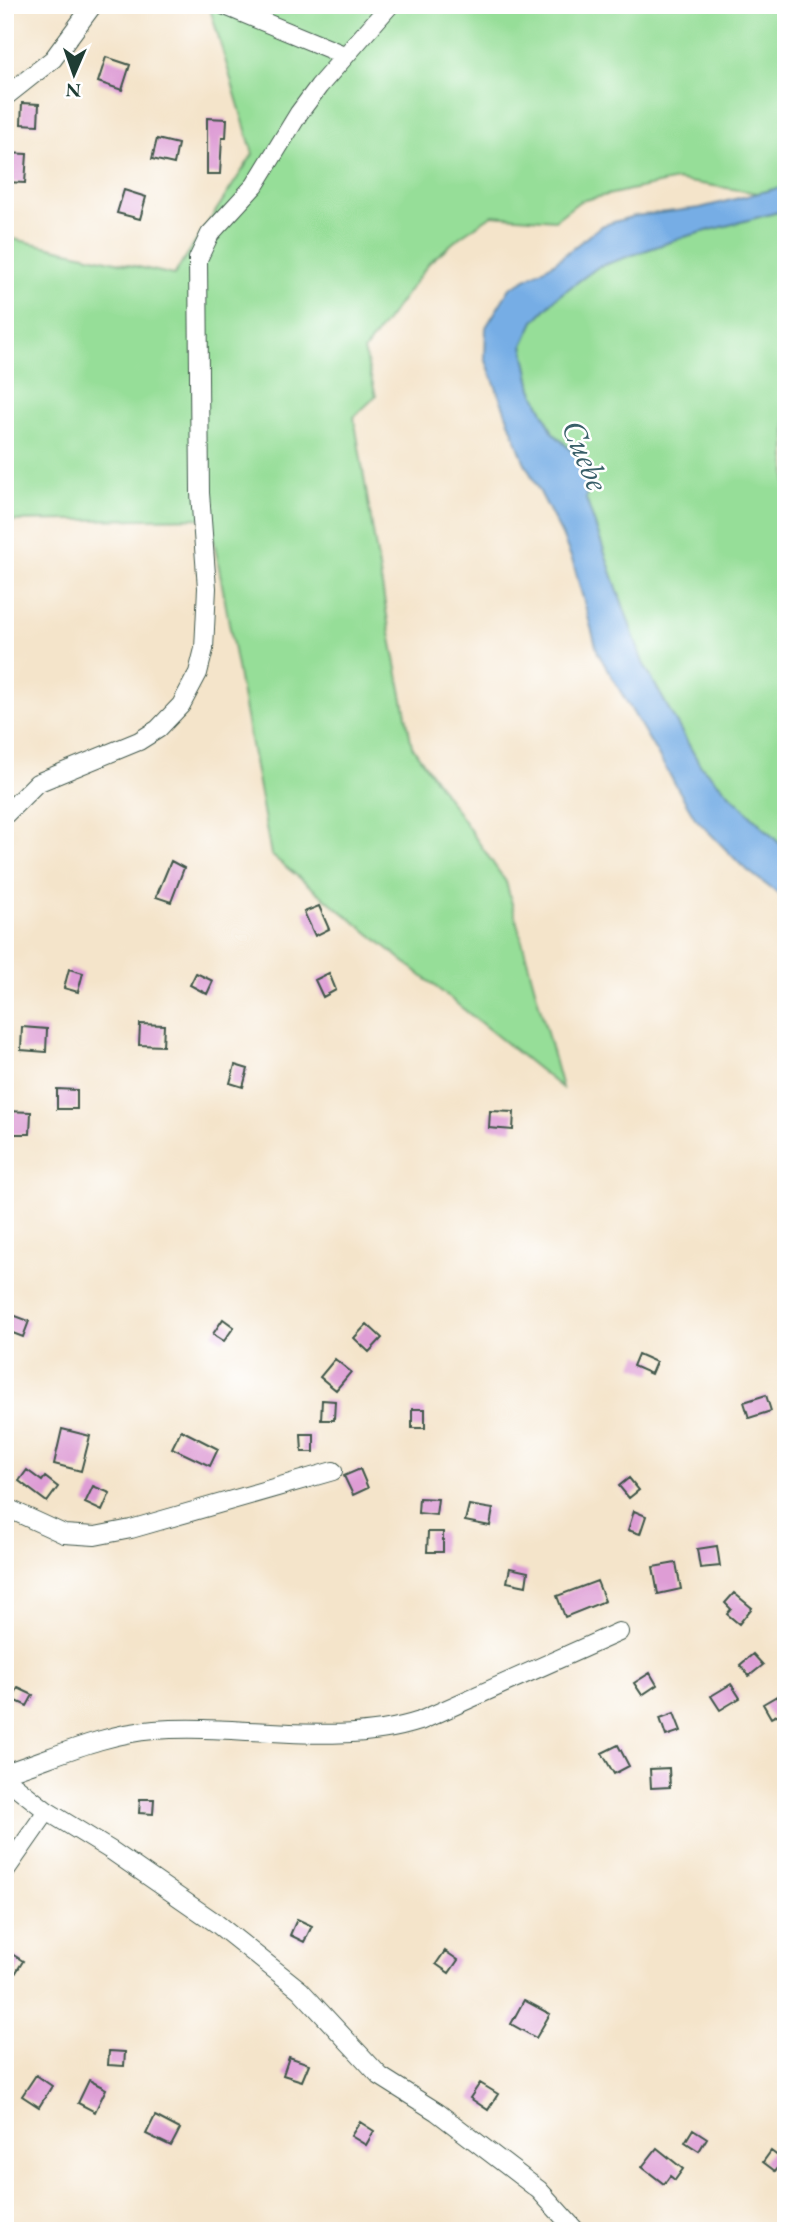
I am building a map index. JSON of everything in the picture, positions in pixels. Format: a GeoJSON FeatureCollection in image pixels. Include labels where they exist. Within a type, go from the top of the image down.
{"type":"FeatureCollection","features":[{"type":"Feature","properties":{"kind":"street"},"geometry":{"type":"LineString","coordinates":[[5,97],[53,59],[93,5]]}},
{"type":"Feature","properties":{"kind":"street"},"geometry":{"type":"LineString","coordinates":[[223,5],[344,55]]}},
{"type":"Feature","properties":{"kind":"street"},"geometry":{"type":"LineString","coordinates":[[5,815],[37,783],[139,741],[158,729],[181,705],[198,673],[204,649],[207,587],[200,492],[198,259],[209,234],[255,186],[299,113],[344,55],[390,5]]}},
{"type":"Feature","properties":{"kind":"street"},"geometry":{"type":"LineString","coordinates":[[5,1507],[64,1534],[95,1536],[131,1530],[334,1471]]}},
{"type":"Feature","properties":{"kind":"street"},"geometry":{"type":"LineString","coordinates":[[5,1773],[109,1737],[155,1730],[328,1733],[398,1728],[420,1721],[619,1632]]}},
{"type":"Feature","properties":{"kind":"street"},"geometry":{"type":"LineString","coordinates":[[5,1778],[47,1811],[112,1851],[216,1923],[300,1990],[380,2076],[437,2112],[539,2190],[576,2231]]}},
{"type":"Feature","properties":{"kind":"street"},"geometry":{"type":"LineString","coordinates":[[5,1871],[47,1811]]}},
{"type":"Feature","properties":{"kind":"green space"},"geometry":{"type":"Polygon","coordinates":[[[209,5],[786,5],[786,186],[758,193],[676,180],[580,201],[555,220],[492,215],[430,262],[364,351],[376,396],[354,417],[389,628],[412,746],[506,882],[562,1088],[271,855],[210,518],[5,521],[5,237],[174,275],[253,154],[209,5]]]}},
{"type":"Feature","properties":{"kind":"green space"},"geometry":{"type":"Polygon","coordinates":[[[786,210],[786,850],[700,765],[643,663],[586,499],[587,470],[553,433],[532,389],[523,345],[534,321],[557,297],[598,267],[684,237],[786,210]]]}},
{"type":"Feature","properties":{"kind":"water"},"geometry":{"type":"Polygon","coordinates":[[[786,186],[786,210],[684,237],[598,267],[557,297],[534,321],[523,345],[532,389],[553,433],[587,470],[586,499],[643,663],[700,765],[786,850],[786,900],[742,866],[695,818],[598,653],[573,562],[524,461],[485,358],[486,327],[510,288],[554,263],[601,226],[634,216],[700,208],[786,186]]]}},
{"type":"Feature","properties":{"kind":"building"},"geometry":{"type":"Polygon","coordinates":[[[106,57],[130,65],[122,90],[98,82],[106,57]]]}},
{"type":"Feature","properties":{"kind":"building"},"geometry":{"type":"Polygon","coordinates":[[[22,103],[39,104],[38,125],[21,124],[22,103]]]}},
{"type":"Feature","properties":{"kind":"building"},"geometry":{"type":"Polygon","coordinates":[[[207,118],[227,119],[226,138],[222,138],[220,174],[207,174],[207,118]]]}},
{"type":"Feature","properties":{"kind":"building"},"geometry":{"type":"Polygon","coordinates":[[[157,139],[178,144],[174,164],[152,159],[157,139]]]}},
{"type":"Feature","properties":{"kind":"building"},"geometry":{"type":"Polygon","coordinates":[[[5,153],[27,154],[25,183],[5,182],[5,153]]]}},
{"type":"Feature","properties":{"kind":"building"},"geometry":{"type":"Polygon","coordinates":[[[124,190],[146,197],[140,219],[117,213],[124,190]]]}},
{"type":"Feature","properties":{"kind":"building"},"geometry":{"type":"Polygon","coordinates":[[[171,861],[184,868],[171,902],[156,897],[171,861]]]}},
{"type":"Feature","properties":{"kind":"building"},"geometry":{"type":"Polygon","coordinates":[[[319,906],[329,929],[315,936],[304,912],[319,906]]]}},
{"type":"Feature","properties":{"kind":"building"},"geometry":{"type":"Polygon","coordinates":[[[69,969],[83,973],[78,992],[64,988],[69,969]]]}},
{"type":"Feature","properties":{"kind":"building"},"geometry":{"type":"Polygon","coordinates":[[[196,973],[213,981],[207,994],[190,985],[196,973]]]}},
{"type":"Feature","properties":{"kind":"building"},"geometry":{"type":"Polygon","coordinates":[[[329,973],[336,990],[323,997],[315,980],[329,973]]]}},
{"type":"Feature","properties":{"kind":"building"},"geometry":{"type":"Polygon","coordinates":[[[140,1024],[164,1025],[163,1046],[139,1045],[140,1024]]]}},
{"type":"Feature","properties":{"kind":"building"},"geometry":{"type":"Polygon","coordinates":[[[22,1027],[47,1029],[46,1052],[21,1050],[22,1027]]]}},
{"type":"Feature","properties":{"kind":"building"},"geometry":{"type":"Polygon","coordinates":[[[235,1065],[248,1069],[243,1087],[230,1083],[235,1065]]]}},
{"type":"Feature","properties":{"kind":"building"},"geometry":{"type":"Polygon","coordinates":[[[57,1089],[77,1090],[77,1109],[57,1109],[57,1089]]]}},
{"type":"Feature","properties":{"kind":"building"},"geometry":{"type":"Polygon","coordinates":[[[5,1111],[31,1112],[30,1134],[5,1134],[5,1111]]]}},
{"type":"Feature","properties":{"kind":"building"},"geometry":{"type":"Polygon","coordinates":[[[490,1111],[514,1112],[513,1130],[489,1128],[490,1111]]]}},
{"type":"Feature","properties":{"kind":"building"},"geometry":{"type":"Polygon","coordinates":[[[5,1312],[29,1321],[23,1337],[5,1330],[5,1312]]]}},
{"type":"Feature","properties":{"kind":"building"},"geometry":{"type":"Polygon","coordinates":[[[223,1319],[234,1327],[224,1341],[213,1334],[223,1319]]]}},
{"type":"Feature","properties":{"kind":"building"},"geometry":{"type":"Polygon","coordinates":[[[367,1324],[382,1338],[369,1352],[354,1338],[367,1324]]]}},
{"type":"Feature","properties":{"kind":"building"},"geometry":{"type":"Polygon","coordinates":[[[638,1354],[656,1362],[651,1374],[633,1366],[638,1354]]]}},
{"type":"Feature","properties":{"kind":"building"},"geometry":{"type":"Polygon","coordinates":[[[335,1359],[351,1372],[336,1390],[320,1377],[335,1359]]]}},
{"type":"Feature","properties":{"kind":"building"},"geometry":{"type":"Polygon","coordinates":[[[766,1395],[771,1411],[749,1418],[744,1402],[766,1395]]]}},
{"type":"Feature","properties":{"kind":"building"},"geometry":{"type":"Polygon","coordinates":[[[322,1400],[335,1401],[334,1420],[321,1420],[322,1400]]]}},
{"type":"Feature","properties":{"kind":"building"},"geometry":{"type":"Polygon","coordinates":[[[412,1409],[425,1409],[425,1428],[412,1428],[412,1409]]]}},
{"type":"Feature","properties":{"kind":"building"},"geometry":{"type":"Polygon","coordinates":[[[62,1429],[90,1436],[81,1471],[54,1464],[62,1429]]]}},
{"type":"Feature","properties":{"kind":"building"},"geometry":{"type":"Polygon","coordinates":[[[181,1430],[218,1449],[210,1466],[172,1448],[181,1430]]]}},
{"type":"Feature","properties":{"kind":"building"},"geometry":{"type":"Polygon","coordinates":[[[301,1434],[314,1434],[314,1452],[302,1452],[301,1434]]]}},
{"type":"Feature","properties":{"kind":"building"},"geometry":{"type":"Polygon","coordinates":[[[360,1469],[368,1488],[353,1495],[344,1476],[360,1469]]]}},
{"type":"Feature","properties":{"kind":"building"},"geometry":{"type":"Polygon","coordinates":[[[27,1470],[42,1481],[45,1477],[58,1487],[47,1502],[19,1481],[27,1470]]]}},
{"type":"Feature","properties":{"kind":"building"},"geometry":{"type":"Polygon","coordinates":[[[629,1478],[639,1490],[629,1498],[619,1486],[629,1478]]]}},
{"type":"Feature","properties":{"kind":"building"},"geometry":{"type":"Polygon","coordinates":[[[93,1486],[110,1493],[102,1511],[85,1503],[93,1486]]]}},
{"type":"Feature","properties":{"kind":"building"},"geometry":{"type":"Polygon","coordinates":[[[419,1498],[438,1499],[436,1515],[418,1513],[419,1498]]]}},
{"type":"Feature","properties":{"kind":"building"},"geometry":{"type":"Polygon","coordinates":[[[469,1505],[493,1509],[490,1526],[465,1521],[469,1505]]]}},
{"type":"Feature","properties":{"kind":"building"},"geometry":{"type":"Polygon","coordinates":[[[634,1511],[646,1516],[640,1534],[628,1530],[634,1511]]]}},
{"type":"Feature","properties":{"kind":"building"},"geometry":{"type":"Polygon","coordinates":[[[428,1532],[443,1532],[443,1552],[427,1552],[428,1532]]]}},
{"type":"Feature","properties":{"kind":"building"},"geometry":{"type":"Polygon","coordinates":[[[717,1546],[720,1566],[700,1568],[697,1549],[717,1546]]]}},
{"type":"Feature","properties":{"kind":"building"},"geometry":{"type":"Polygon","coordinates":[[[676,1563],[681,1589],[658,1594],[653,1567],[676,1563]]]}},
{"type":"Feature","properties":{"kind":"building"},"geometry":{"type":"Polygon","coordinates":[[[510,1568],[528,1572],[526,1586],[507,1582],[510,1568]]]}},
{"type":"Feature","properties":{"kind":"building"},"geometry":{"type":"Polygon","coordinates":[[[597,1581],[605,1601],[565,1617],[557,1596],[597,1581]]]}},
{"type":"Feature","properties":{"kind":"building"},"geometry":{"type":"Polygon","coordinates":[[[734,1593],[752,1608],[739,1624],[727,1614],[731,1609],[725,1603],[734,1593]]]}},
{"type":"Feature","properties":{"kind":"building"},"geometry":{"type":"Polygon","coordinates":[[[753,1654],[763,1665],[749,1676],[740,1665],[753,1654]]]}},
{"type":"Feature","properties":{"kind":"building"},"geometry":{"type":"Polygon","coordinates":[[[650,1673],[657,1685],[642,1695],[634,1683],[650,1673]]]}},
{"type":"Feature","properties":{"kind":"building"},"geometry":{"type":"Polygon","coordinates":[[[731,1684],[740,1698],[720,1710],[711,1696],[731,1684]]]}},
{"type":"Feature","properties":{"kind":"building"},"geometry":{"type":"Polygon","coordinates":[[[18,1688],[33,1695],[27,1706],[12,1699],[18,1688]]]}},
{"type":"Feature","properties":{"kind":"building"},"geometry":{"type":"Polygon","coordinates":[[[777,1696],[785,1711],[771,1718],[763,1704],[777,1696]]]}},
{"type":"Feature","properties":{"kind":"building"},"geometry":{"type":"Polygon","coordinates":[[[674,1713],[681,1731],[666,1736],[660,1718],[674,1713]]]}},
{"type":"Feature","properties":{"kind":"building"},"geometry":{"type":"Polygon","coordinates":[[[618,1745],[629,1766],[614,1774],[602,1753],[618,1745]]]}},
{"type":"Feature","properties":{"kind":"building"},"geometry":{"type":"Polygon","coordinates":[[[669,1768],[670,1787],[651,1788],[650,1769],[669,1768]]]}},
{"type":"Feature","properties":{"kind":"building"},"geometry":{"type":"Polygon","coordinates":[[[140,1799],[154,1799],[153,1814],[139,1813],[140,1799]]]}},
{"type":"Feature","properties":{"kind":"building"},"geometry":{"type":"Polygon","coordinates":[[[297,1919],[312,1926],[304,1942],[290,1935],[297,1919]]]}},
{"type":"Feature","properties":{"kind":"building"},"geometry":{"type":"Polygon","coordinates":[[[445,1951],[458,1960],[449,1973],[436,1964],[445,1951]]]}},
{"type":"Feature","properties":{"kind":"building"},"geometry":{"type":"Polygon","coordinates":[[[12,1954],[23,1961],[15,1974],[5,1968],[5,1963],[12,1954]]]}},
{"type":"Feature","properties":{"kind":"building"},"geometry":{"type":"Polygon","coordinates":[[[524,2000],[550,2014],[536,2038],[511,2024],[524,2000]]]}},
{"type":"Feature","properties":{"kind":"building"},"geometry":{"type":"Polygon","coordinates":[[[109,2051],[125,2052],[124,2066],[108,2065],[109,2051]]]}},
{"type":"Feature","properties":{"kind":"building"},"geometry":{"type":"Polygon","coordinates":[[[289,2057],[309,2064],[302,2081],[283,2075],[289,2057]]]}},
{"type":"Feature","properties":{"kind":"building"},"geometry":{"type":"Polygon","coordinates":[[[36,2075],[52,2086],[39,2107],[22,2096],[36,2075]]]}},
{"type":"Feature","properties":{"kind":"building"},"geometry":{"type":"Polygon","coordinates":[[[89,2080],[106,2089],[95,2112],[78,2103],[89,2080]]]}},
{"type":"Feature","properties":{"kind":"building"},"geometry":{"type":"Polygon","coordinates":[[[480,2083],[498,2094],[488,2110],[470,2098],[480,2083]]]}},
{"type":"Feature","properties":{"kind":"building"},"geometry":{"type":"Polygon","coordinates":[[[155,2116],[180,2129],[171,2146],[146,2134],[155,2116]]]}},
{"type":"Feature","properties":{"kind":"building"},"geometry":{"type":"Polygon","coordinates":[[[360,2122],[374,2131],[366,2145],[351,2136],[360,2122]]]}},
{"type":"Feature","properties":{"kind":"building"},"geometry":{"type":"Polygon","coordinates":[[[693,2129],[707,2138],[699,2151],[685,2142],[693,2129]]]}},
{"type":"Feature","properties":{"kind":"building"},"geometry":{"type":"Polygon","coordinates":[[[657,2148],[683,2169],[675,2180],[670,2176],[664,2184],[642,2167],[657,2148]]]}},
{"type":"Feature","properties":{"kind":"building"},"geometry":{"type":"Polygon","coordinates":[[[771,2151],[783,2160],[775,2171],[763,2162],[771,2151]]]}},
{"type":"Feature","properties":{"kind":"water label","name":"Cuebe"},"geometry":{"type":"Point","coordinates":[586,455]}}]}
